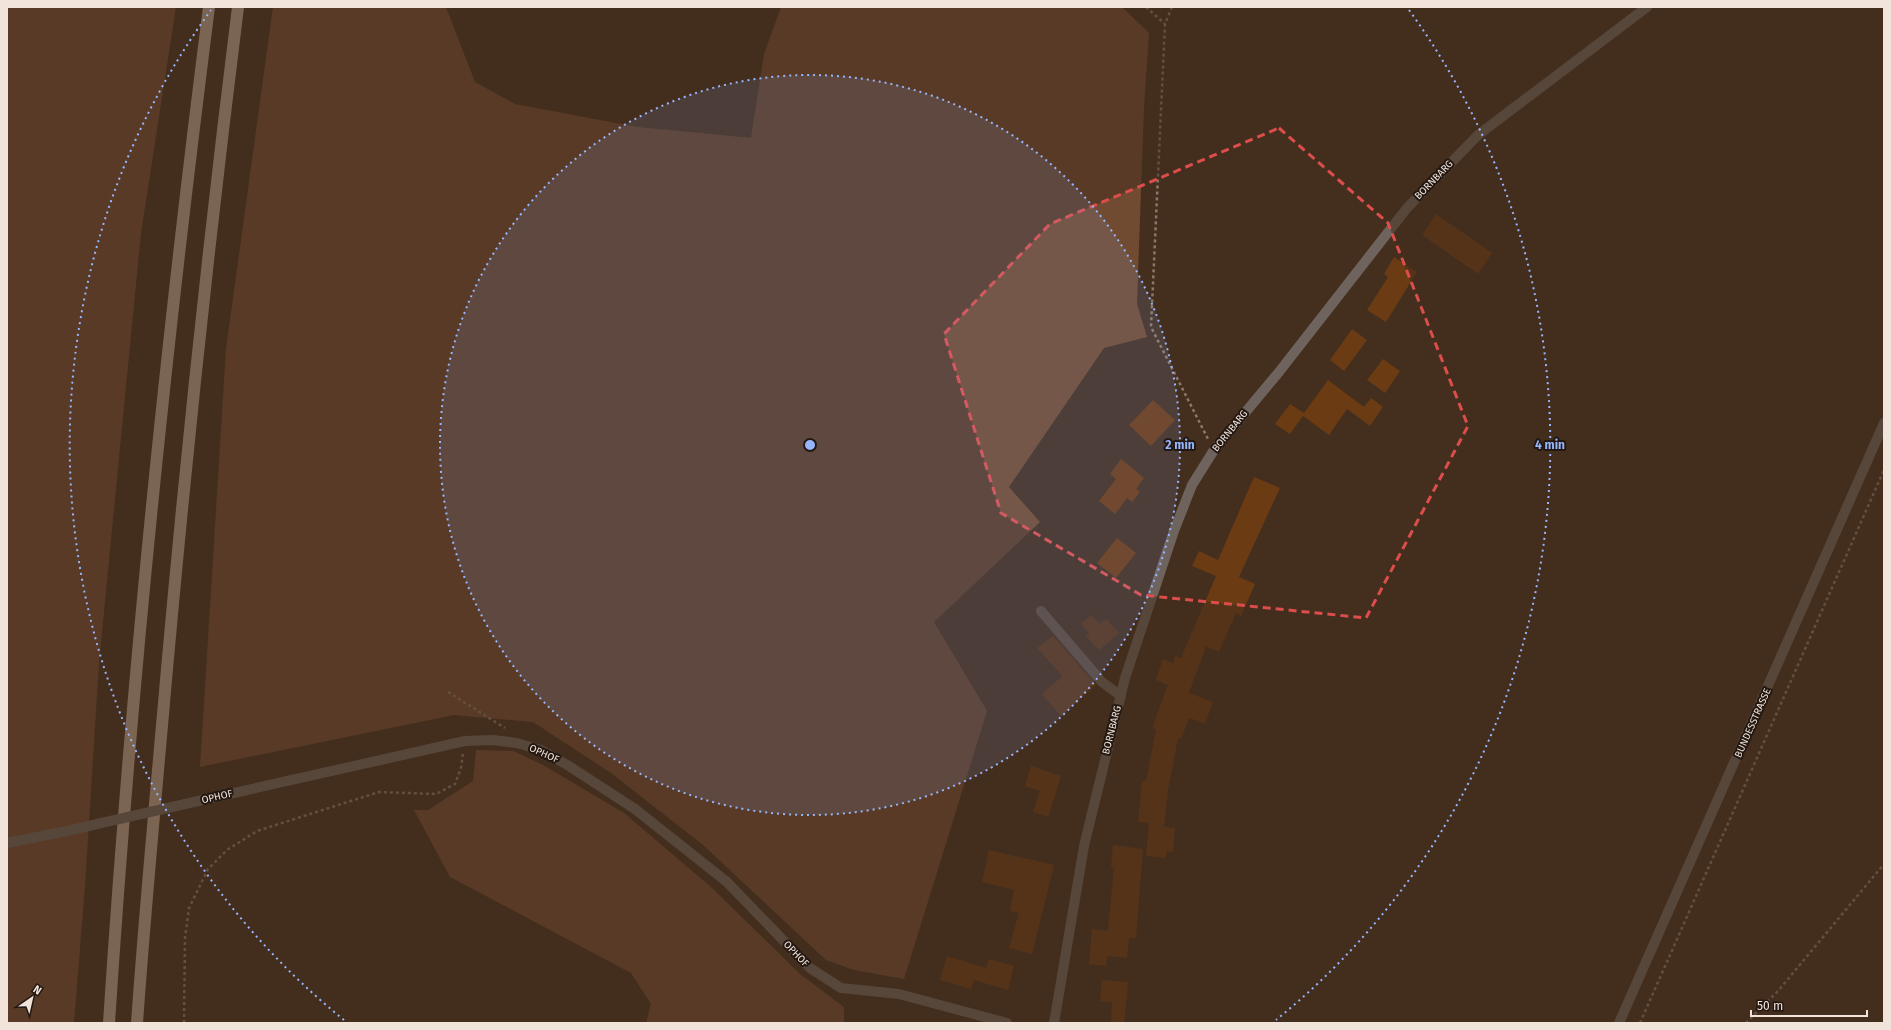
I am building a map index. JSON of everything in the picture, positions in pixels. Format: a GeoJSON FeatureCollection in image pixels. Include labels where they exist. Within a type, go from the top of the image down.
{"type":"FeatureCollection","features":[{"type":"Feature","properties":{"kind":"highway"},"geometry":{"type":"LineString","coordinates":[[109,1023],[121,858],[154,491],[181,230],[209,7]]}},
{"type":"Feature","properties":{"kind":"highway"},"geometry":{"type":"LineString","coordinates":[[137,1023],[149,870],[181,514],[209,244],[238,7]]}},
{"type":"Feature","properties":{"kind":"street","name":"BORNBARG"},"geometry":{"type":"LineString","coordinates":[[1054,1023],[1084,846],[1121,696],[1174,531],[1192,484],[1214,450],[1279,372],[1407,208],[1478,134],[1647,7]]}},
{"type":"Feature","properties":{"kind":"street","name":"BUNDESSTRASSE"},"geometry":{"type":"LineString","coordinates":[[1620,1023],[1884,423]]}},
{"type":"Feature","properties":{"kind":"street"},"geometry":{"type":"LineString","coordinates":[[1041,611],[1102,682],[1121,696]]}},
{"type":"Feature","properties":{"kind":"street","name":"OPHOF"},"geometry":{"type":"LineString","coordinates":[[7,843],[62,832],[465,741],[493,740],[518,743],[541,750],[569,766],[635,809],[726,882],[810,968],[841,988],[899,994],[1007,1023]]}},
{"type":"Feature","properties":{"kind":"path"},"geometry":{"type":"LineString","coordinates":[[1146,7],[1165,24]]}},
{"type":"Feature","properties":{"kind":"path"},"geometry":{"type":"LineString","coordinates":[[1172,7],[1165,24],[1151,327],[1214,450]]}},
{"type":"Feature","properties":{"kind":"path"},"geometry":{"type":"LineString","coordinates":[[1640,1023],[1884,470]]}},
{"type":"Feature","properties":{"kind":"path"},"geometry":{"type":"LineString","coordinates":[[448,692],[508,730]]}},
{"type":"Feature","properties":{"kind":"path"},"geometry":{"type":"LineString","coordinates":[[184,1023],[185,938],[189,908],[208,870],[227,850],[257,831],[379,792],[436,794],[455,784],[461,768],[465,741]]}},
{"type":"Feature","properties":{"kind":"path"},"geometry":{"type":"LineString","coordinates":[[1746,1023],[1778,991],[1884,864]]}},
{"type":"Feature","properties":{"kind":"highlighted area"},"geometry":{"type":"Polygon","coordinates":[[[1279,128],[1388,223],[1468,426],[1366,618],[1141,595],[1001,513],[944,334],[1050,224],[1279,128]]]}},
{"type":"Feature","properties":{"kind":"shaded area"},"geometry":{"type":"Polygon","coordinates":[[[7,7],[176,7],[141,233],[99,663],[85,886],[74,1023],[7,1023],[7,7]]]}},
{"type":"Feature","properties":{"kind":"shaded area"},"geometry":{"type":"Polygon","coordinates":[[[273,7],[446,7],[475,82],[515,104],[637,127],[751,138],[764,54],[781,7],[1122,7],[1149,33],[1144,106],[1137,304],[1147,337],[1104,348],[1009,487],[1040,522],[934,622],[987,711],[904,979],[854,970],[826,960],[703,845],[611,773],[533,722],[454,715],[200,767],[226,349],[273,7]]]}},
{"type":"Feature","properties":{"kind":"shaded area"},"geometry":{"type":"Polygon","coordinates":[[[476,750],[513,751],[543,765],[624,813],[711,887],[800,974],[844,1007],[844,1023],[646,1023],[651,1004],[631,973],[450,877],[414,810],[428,810],[473,781],[476,750]]]}},
{"type":"Feature","properties":{"kind":"building"},"geometry":{"type":"Polygon","coordinates":[[[1436,214],[1492,253],[1478,274],[1422,235],[1436,214]]]}},
{"type":"Feature","properties":{"kind":"building"},"geometry":{"type":"Polygon","coordinates":[[[1394,257],[1417,272],[1386,322],[1367,310],[1388,277],[1384,274],[1394,257]]]}},
{"type":"Feature","properties":{"kind":"building"},"geometry":{"type":"Polygon","coordinates":[[[1352,329],[1367,340],[1344,371],[1330,360],[1352,329]]]}},
{"type":"Feature","properties":{"kind":"building"},"geometry":{"type":"Polygon","coordinates":[[[1383,359],[1400,371],[1385,393],[1367,380],[1383,359]]]}},
{"type":"Feature","properties":{"kind":"building"},"geometry":{"type":"Polygon","coordinates":[[[1328,380],[1364,407],[1371,398],[1383,407],[1370,426],[1347,409],[1329,435],[1303,416],[1290,434],[1275,424],[1290,404],[1304,413],[1328,380]]]}},
{"type":"Feature","properties":{"kind":"building"},"geometry":{"type":"Polygon","coordinates":[[[1153,400],[1175,420],[1151,446],[1129,425],[1153,400]]]}},
{"type":"Feature","properties":{"kind":"building"},"geometry":{"type":"Polygon","coordinates":[[[1121,459],[1144,478],[1136,489],[1140,492],[1132,502],[1127,498],[1115,514],[1099,501],[1116,479],[1110,474],[1121,459]]]}},
{"type":"Feature","properties":{"kind":"building"},"geometry":{"type":"Polygon","coordinates":[[[1254,477],[1280,488],[1239,577],[1255,584],[1241,616],[1236,613],[1219,652],[1206,646],[1189,693],[1213,702],[1205,723],[1189,718],[1181,739],[1178,738],[1168,790],[1164,827],[1175,828],[1173,852],[1167,851],[1166,858],[1146,856],[1149,823],[1138,822],[1142,781],[1146,781],[1156,730],[1152,728],[1168,685],[1156,680],[1163,659],[1173,663],[1175,656],[1181,658],[1216,576],[1192,566],[1199,551],[1218,560],[1254,477]]]}},
{"type":"Feature","properties":{"kind":"building"},"geometry":{"type":"Polygon","coordinates":[[[1117,538],[1136,553],[1116,578],[1097,563],[1117,538]]]}},
{"type":"Feature","properties":{"kind":"building"},"geometry":{"type":"Polygon","coordinates":[[[1091,615],[1099,624],[1106,619],[1119,633],[1099,650],[1086,636],[1089,633],[1081,624],[1091,615]]]}},
{"type":"Feature","properties":{"kind":"building"},"geometry":{"type":"Polygon","coordinates":[[[1053,636],[1096,685],[1061,716],[1042,694],[1063,676],[1037,648],[1053,636]]]}},
{"type":"Feature","properties":{"kind":"building"},"geometry":{"type":"Polygon","coordinates":[[[1031,766],[1061,776],[1048,817],[1033,812],[1040,791],[1025,786],[1031,766]]]}},
{"type":"Feature","properties":{"kind":"building"},"geometry":{"type":"Polygon","coordinates":[[[1113,845],[1143,849],[1136,938],[1129,938],[1127,958],[1107,956],[1106,966],[1089,964],[1092,929],[1108,931],[1114,868],[1111,868],[1113,845]]]}},
{"type":"Feature","properties":{"kind":"building"},"geometry":{"type":"Polygon","coordinates":[[[989,850],[1054,865],[1032,954],[1009,948],[1019,913],[1010,911],[1014,890],[982,882],[989,850]]]}},
{"type":"Feature","properties":{"kind":"building"},"geometry":{"type":"Polygon","coordinates":[[[947,956],[986,968],[989,959],[1014,966],[1008,990],[974,980],[971,989],[940,980],[947,956]]]}},
{"type":"Feature","properties":{"kind":"building"},"geometry":{"type":"Polygon","coordinates":[[[1102,980],[1128,982],[1124,1023],[1111,1023],[1112,1002],[1100,1001],[1102,980]]]}}]}
